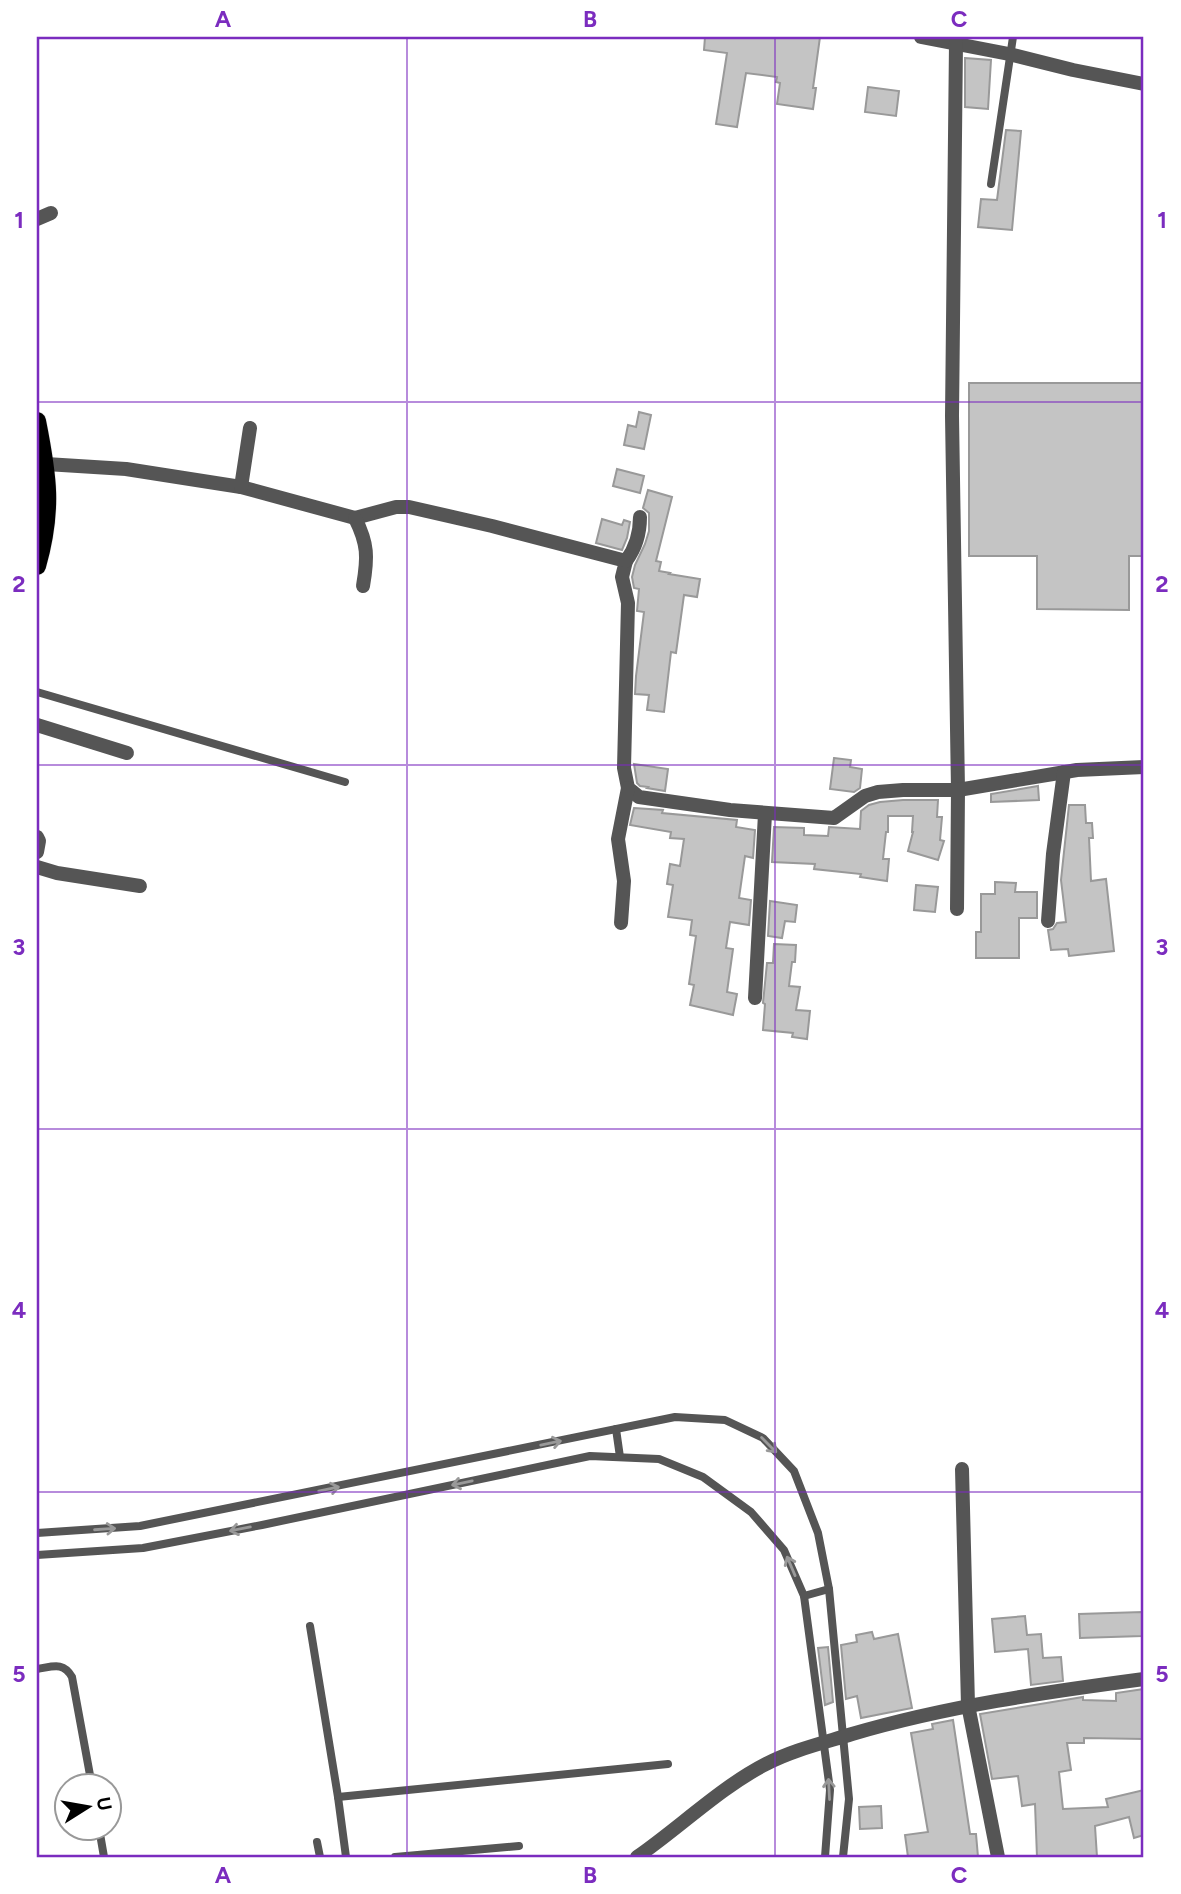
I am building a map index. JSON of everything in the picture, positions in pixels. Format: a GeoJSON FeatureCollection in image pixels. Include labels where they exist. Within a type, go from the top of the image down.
{"type":"FeatureCollection","features":[{"type":"Feature","properties":{"kind":"main road"},"geometry":{"type":"LineString","coordinates":[[37,421],[46,464],[48,506],[43,546],[37,566]]}},
{"type":"Feature","properties":{"kind":"street"},"geometry":{"type":"LineString","coordinates":[[920,37],[1009,54],[1073,71],[1144,83]]}},
{"type":"Feature","properties":{"kind":"street"},"geometry":{"type":"LineString","coordinates":[[956,43],[952,416],[958,790],[957,909]]}},
{"type":"Feature","properties":{"kind":"street"},"geometry":{"type":"LineString","coordinates":[[37,219],[51,213]]}},
{"type":"Feature","properties":{"kind":"street"},"geometry":{"type":"LineString","coordinates":[[241,486],[250,428]]}},
{"type":"Feature","properties":{"kind":"street"},"geometry":{"type":"LineString","coordinates":[[46,464],[126,469],[241,486],[355,518],[409,507],[626,561]]}},
{"type":"Feature","properties":{"kind":"street"},"geometry":{"type":"LineString","coordinates":[[621,923],[624,881],[618,839],[628,788],[624,768],[628,603],[622,577],[626,561],[633,551],[640,517]]}},
{"type":"Feature","properties":{"kind":"street"},"geometry":{"type":"LineString","coordinates":[[355,518],[363,533],[368,559],[363,586]]}},
{"type":"Feature","properties":{"kind":"street"},"geometry":{"type":"LineString","coordinates":[[37,725],[127,752]]}},
{"type":"Feature","properties":{"kind":"street"},"geometry":{"type":"LineString","coordinates":[[628,788],[639,797],[649,800],[765,814],[834,818],[864,796],[878,792],[958,790],[1064,772],[1144,767]]}},
{"type":"Feature","properties":{"kind":"street"},"geometry":{"type":"LineString","coordinates":[[1048,921],[1053,853],[1064,772]]}},
{"type":"Feature","properties":{"kind":"street"},"geometry":{"type":"LineString","coordinates":[[755,998],[765,814]]}},
{"type":"Feature","properties":{"kind":"street"},"geometry":{"type":"LineString","coordinates":[[37,837],[37,852]]}},
{"type":"Feature","properties":{"kind":"street"},"geometry":{"type":"LineString","coordinates":[[37,867],[57,873],[140,886]]}},
{"type":"Feature","properties":{"kind":"street"},"geometry":{"type":"LineString","coordinates":[[962,1469],[968,1705],[998,1857]]}},
{"type":"Feature","properties":{"kind":"street"},"geometry":{"type":"LineString","coordinates":[[637,1857],[656,1851],[735,1783],[788,1754],[897,1721],[968,1705],[1144,1679]]}},
{"type":"Feature","properties":{"kind":"lane"},"geometry":{"type":"LineString","coordinates":[[991,184],[1013,37]]}},
{"type":"Feature","properties":{"kind":"lane"},"geometry":{"type":"LineString","coordinates":[[37,692],[345,782]]}},
{"type":"Feature","properties":{"kind":"lane"},"geometry":{"type":"LineString","coordinates":[[37,1533],[140,1526],[675,1417],[725,1420],[763,1437],[794,1472],[818,1533],[830,1589],[849,1799],[843,1857]]}},
{"type":"Feature","properties":{"kind":"lane"},"geometry":{"type":"LineString","coordinates":[[616,1429],[621,1457]]}},
{"type":"Feature","properties":{"kind":"lane"},"geometry":{"type":"LineString","coordinates":[[37,1555],[143,1548],[590,1456],[659,1459],[703,1477],[751,1512],[784,1550],[804,1596],[830,1790],[825,1857]]}},
{"type":"Feature","properties":{"kind":"lane"},"geometry":{"type":"LineString","coordinates":[[804,1596],[830,1589]]}},
{"type":"Feature","properties":{"kind":"lane"},"geometry":{"type":"LineString","coordinates":[[310,1626],[346,1857]]}},
{"type":"Feature","properties":{"kind":"lane"},"geometry":{"type":"LineString","coordinates":[[37,1669],[63,1667],[72,1677],[89,1772]]}},
{"type":"Feature","properties":{"kind":"lane"},"geometry":{"type":"LineString","coordinates":[[338,1797],[668,1764]]}},
{"type":"Feature","properties":{"kind":"lane"},"geometry":{"type":"LineString","coordinates":[[317,1842],[320,1857]]}},
{"type":"Feature","properties":{"kind":"lane"},"geometry":{"type":"LineString","coordinates":[[395,1857],[519,1846]]}},
{"type":"Feature","properties":{"kind":"building"},"geometry":{"type":"Polygon","coordinates":[[[705,37],[820,37],[813,109],[777,104],[780,83],[776,82],[777,77],[746,73],[737,127],[716,124],[727,53],[704,50],[705,37]]]}},
{"type":"Feature","properties":{"kind":"building"},"geometry":{"type":"Polygon","coordinates":[[[965,58],[991,60],[988,109],[965,107],[965,58]]]}},
{"type":"Feature","properties":{"kind":"building"},"geometry":{"type":"Polygon","coordinates":[[[868,87],[899,91],[896,116],[865,112],[868,87]]]}},
{"type":"Feature","properties":{"kind":"building"},"geometry":{"type":"Polygon","coordinates":[[[1006,130],[1021,131],[1012,230],[978,227],[981,199],[997,200],[1006,130]]]}},
{"type":"Feature","properties":{"kind":"building"},"geometry":{"type":"Polygon","coordinates":[[[969,383],[1144,383],[1144,556],[1129,556],[1129,610],[1037,609],[1037,556],[969,556],[969,383]]]}},
{"type":"Feature","properties":{"kind":"building"},"geometry":{"type":"Polygon","coordinates":[[[639,412],[651,415],[644,449],[624,445],[628,425],[636,427],[639,412]]]}},
{"type":"Feature","properties":{"kind":"building"},"geometry":{"type":"Polygon","coordinates":[[[617,469],[644,476],[640,493],[613,486],[617,469]]]}},
{"type":"Feature","properties":{"kind":"building"},"geometry":{"type":"Polygon","coordinates":[[[648,490],[672,497],[656,561],[661,562],[659,571],[700,579],[697,597],[684,595],[676,653],[671,652],[664,712],[647,710],[649,695],[635,694],[644,612],[637,611],[639,589],[634,588],[632,577],[649,531],[649,513],[643,508],[648,490]]]}},
{"type":"Feature","properties":{"kind":"building"},"geometry":{"type":"Polygon","coordinates":[[[602,519],[622,525],[624,520],[630,522],[622,550],[596,543],[602,519]]]}},
{"type":"Feature","properties":{"kind":"building"},"geometry":{"type":"Polygon","coordinates":[[[834,758],[851,760],[850,767],[862,769],[860,788],[854,792],[830,789],[834,758]]]}},
{"type":"Feature","properties":{"kind":"building"},"geometry":{"type":"Polygon","coordinates":[[[634,764],[668,769],[665,791],[640,786],[637,783],[634,764]]]}},
{"type":"Feature","properties":{"kind":"building"},"geometry":{"type":"Polygon","coordinates":[[[1038,786],[1039,800],[991,802],[991,794],[1038,786]]]}},
{"type":"Feature","properties":{"kind":"building"},"geometry":{"type":"Polygon","coordinates":[[[903,800],[938,800],[937,817],[942,817],[940,840],[944,841],[938,860],[908,851],[913,832],[913,816],[888,816],[883,859],[889,859],[887,881],[860,877],[861,874],[814,869],[815,864],[772,862],[774,827],[804,828],[804,835],[828,836],[829,827],[860,829],[861,811],[869,805],[903,800]]]}},
{"type":"Feature","properties":{"kind":"building"},"geometry":{"type":"Polygon","coordinates":[[[1069,805],[1085,805],[1086,823],[1092,823],[1093,838],[1089,838],[1091,881],[1106,879],[1114,951],[1069,956],[1068,949],[1051,950],[1048,930],[1053,929],[1057,923],[1066,922],[1061,880],[1069,805]]]}},
{"type":"Feature","properties":{"kind":"building"},"geometry":{"type":"Polygon","coordinates":[[[634,808],[737,820],[736,827],[755,830],[753,858],[745,856],[739,898],[751,900],[749,925],[730,922],[726,948],[733,949],[727,992],[737,994],[733,1015],[690,1005],[694,985],[689,984],[696,936],[690,935],[692,920],[668,917],[673,885],[667,884],[670,864],[680,866],[684,839],[670,838],[671,832],[630,825],[634,808]]]}},
{"type":"Feature","properties":{"kind":"building"},"geometry":{"type":"Polygon","coordinates":[[[995,882],[1016,883],[1015,892],[1037,892],[1037,918],[1019,918],[1019,958],[976,958],[976,932],[981,932],[981,894],[995,894],[995,882]]]}},
{"type":"Feature","properties":{"kind":"building"},"geometry":{"type":"Polygon","coordinates":[[[916,885],[938,887],[935,912],[914,910],[916,885]]]}},
{"type":"Feature","properties":{"kind":"building"},"geometry":{"type":"Polygon","coordinates":[[[770,901],[797,905],[795,922],[785,921],[782,938],[768,936],[770,901]]]}},
{"type":"Feature","properties":{"kind":"building"},"geometry":{"type":"Polygon","coordinates":[[[774,944],[796,945],[789,986],[800,987],[796,1010],[810,1011],[807,1039],[792,1037],[793,1033],[763,1030],[767,963],[773,963],[774,944]]]}},
{"type":"Feature","properties":{"kind":"building"},"geometry":{"type":"Polygon","coordinates":[[[1142,1612],[1142,1636],[1080,1638],[1079,1614],[1142,1612]]]}},
{"type":"Feature","properties":{"kind":"building"},"geometry":{"type":"Polygon","coordinates":[[[1025,1616],[1027,1635],[1041,1634],[1043,1658],[1061,1657],[1063,1681],[1031,1685],[1028,1649],[995,1652],[992,1619],[1025,1616]]]}},
{"type":"Feature","properties":{"kind":"building"},"geometry":{"type":"Polygon","coordinates":[[[872,1632],[874,1639],[898,1634],[912,1708],[861,1718],[857,1696],[846,1699],[841,1645],[857,1642],[856,1635],[872,1632]]]}},
{"type":"Feature","properties":{"kind":"building"},"geometry":{"type":"Polygon","coordinates":[[[828,1647],[833,1702],[825,1705],[818,1648],[828,1647]]]}},
{"type":"Feature","properties":{"kind":"building"},"geometry":{"type":"Polygon","coordinates":[[[1144,1689],[1144,1739],[1084,1738],[1084,1743],[1067,1743],[1071,1770],[1059,1772],[1063,1809],[1108,1807],[1106,1799],[1144,1790],[1144,1835],[1134,1838],[1129,1817],[1095,1826],[1097,1857],[1037,1857],[1035,1804],[1022,1806],[1018,1776],[992,1779],[980,1714],[1083,1697],[1083,1700],[1116,1701],[1116,1693],[1144,1689]]]}},
{"type":"Feature","properties":{"kind":"building"},"geometry":{"type":"Polygon","coordinates":[[[953,1720],[970,1834],[976,1834],[978,1857],[908,1857],[905,1835],[928,1832],[911,1733],[933,1729],[932,1724],[953,1720]]]}},
{"type":"Feature","properties":{"kind":"building"},"geometry":{"type":"Polygon","coordinates":[[[881,1806],[882,1828],[860,1829],[859,1807],[881,1806]]]}}]}
